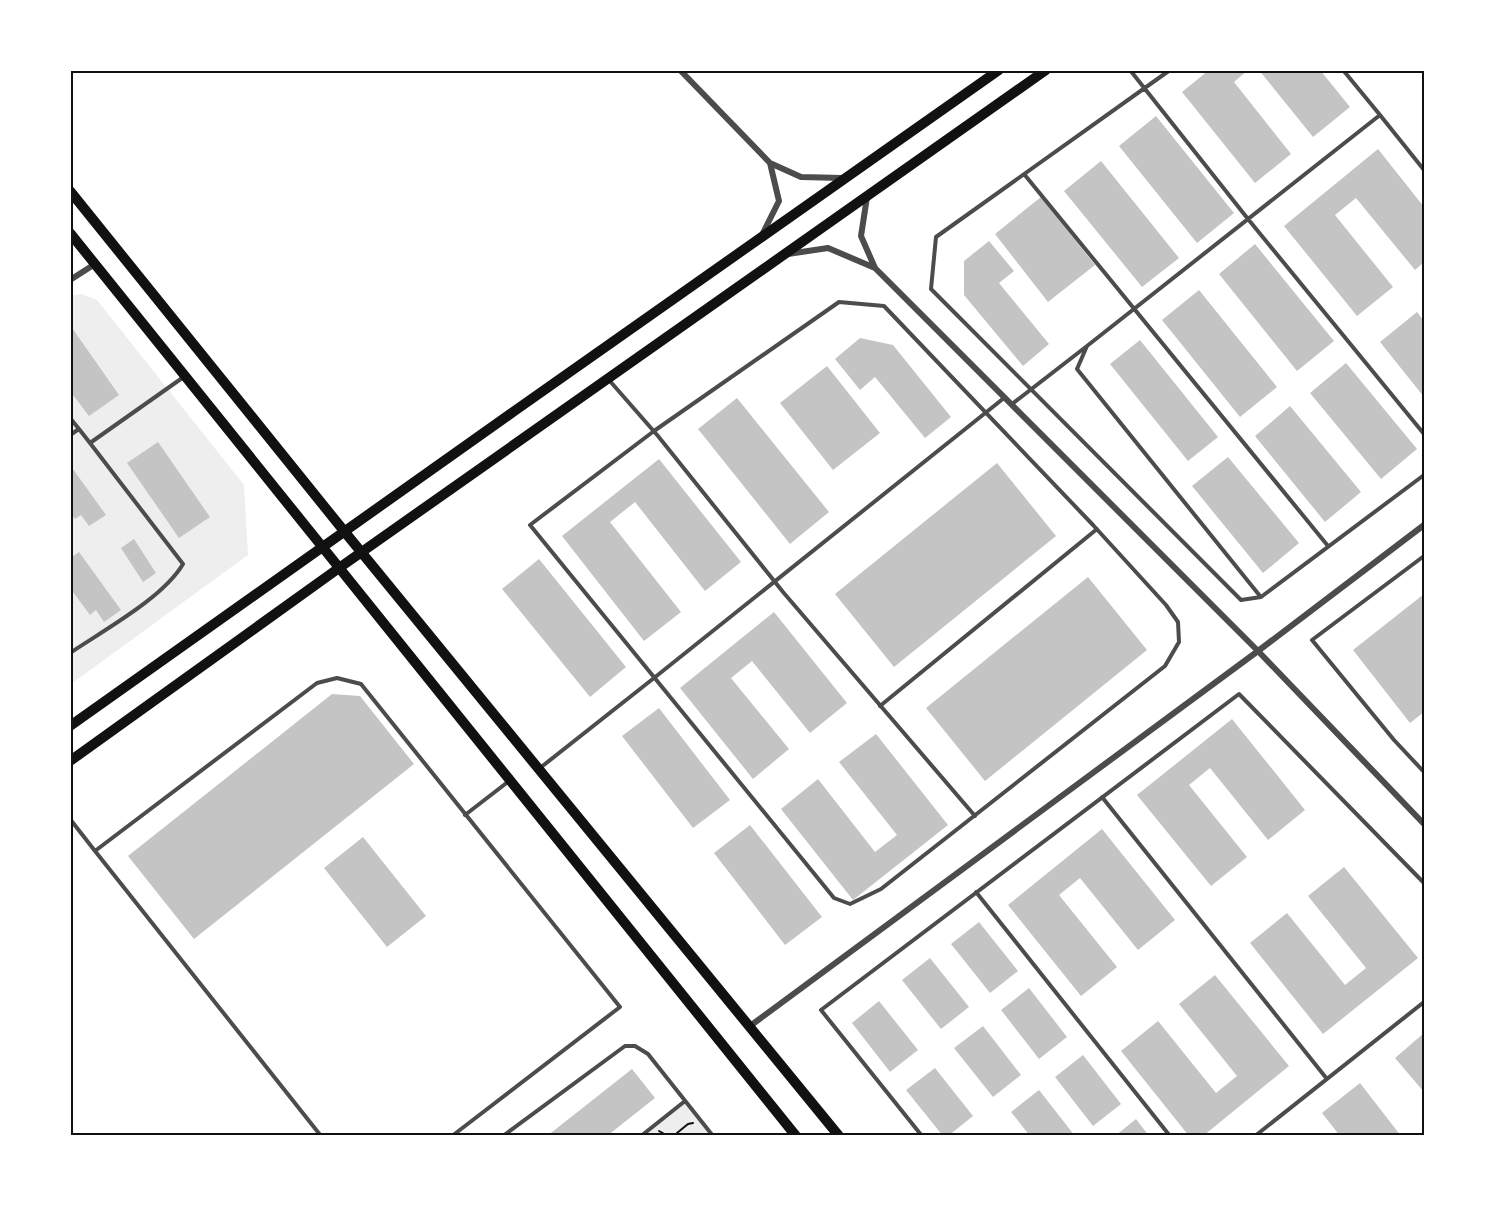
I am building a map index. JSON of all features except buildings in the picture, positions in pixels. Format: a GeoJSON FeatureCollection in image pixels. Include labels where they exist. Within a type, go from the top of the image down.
{"type":"FeatureCollection","features":[{"type":"Feature","properties":{"kind":"main road"},"geometry":{"type":"LineString","coordinates":[[70,726],[999,70]]}},
{"type":"Feature","properties":{"kind":"main road"},"geometry":{"type":"LineString","coordinates":[[70,761],[339,568],[1046,70]]}},
{"type":"Feature","properties":{"kind":"main road"},"geometry":{"type":"LineString","coordinates":[[70,190],[344,531],[839,1136]]}},
{"type":"Feature","properties":{"kind":"main road"},"geometry":{"type":"LineString","coordinates":[[70,233],[794,1135]]}},
{"type":"Feature","properties":{"kind":"street"},"geometry":{"type":"LineString","coordinates":[[681,70],[770,163],[801,177],[846,178]]}},
{"type":"Feature","properties":{"kind":"street"},"geometry":{"type":"LineString","coordinates":[[760,238],[779,201],[770,163]]}},
{"type":"Feature","properties":{"kind":"street"},"geometry":{"type":"LineString","coordinates":[[867,196],[861,236],[875,268],[1258,651],[1425,824]]}},
{"type":"Feature","properties":{"kind":"street"},"geometry":{"type":"LineString","coordinates":[[785,254],[828,248],[875,268]]}},
{"type":"Feature","properties":{"kind":"street"},"geometry":{"type":"LineString","coordinates":[[70,280],[95,264]]}},
{"type":"Feature","properties":{"kind":"street"},"geometry":{"type":"LineString","coordinates":[[750,1026],[1425,525]]}},
{"type":"Feature","properties":{"kind":"lane"},"geometry":{"type":"LineString","coordinates":[[1130,70],[1248,219],[1425,434]]}},
{"type":"Feature","properties":{"kind":"lane"},"geometry":{"type":"LineString","coordinates":[[1170,70],[936,237],[931,289],[1241,600],[1261,597],[1425,475]]}},
{"type":"Feature","properties":{"kind":"lane"},"geometry":{"type":"LineString","coordinates":[[1343,70],[1425,170]]}},
{"type":"Feature","properties":{"kind":"lane"},"geometry":{"type":"LineString","coordinates":[[1011,405],[1380,116]]}},
{"type":"Feature","properties":{"kind":"lane"},"geometry":{"type":"LineString","coordinates":[[1024,174],[1328,546]]}},
{"type":"Feature","properties":{"kind":"lane"},"geometry":{"type":"LineString","coordinates":[[839,302],[884,306],[985,412],[1166,605],[1178,622],[1179,642],[1165,666],[881,889],[850,904],[834,898],[530,525],[654,431],[839,302]]}},
{"type":"Feature","properties":{"kind":"lane"},"geometry":{"type":"LineString","coordinates":[[1088,346],[1077,369],[1261,597]]}},
{"type":"Feature","properties":{"kind":"lane"},"geometry":{"type":"LineString","coordinates":[[90,443],[186,376]]}},
{"type":"Feature","properties":{"kind":"lane"},"geometry":{"type":"LineString","coordinates":[[608,379],[654,431],[775,582],[975,816]]}},
{"type":"Feature","properties":{"kind":"lane"},"geometry":{"type":"LineString","coordinates":[[539,768],[1004,398]]}},
{"type":"Feature","properties":{"kind":"lane"},"geometry":{"type":"LineString","coordinates":[[70,418],[183,564],[175,577],[156,595],[70,653]]}},
{"type":"Feature","properties":{"kind":"lane"},"geometry":{"type":"LineString","coordinates":[[70,435],[79,429]]}},
{"type":"Feature","properties":{"kind":"lane"},"geometry":{"type":"LineString","coordinates":[[880,705],[1097,529]]}},
{"type":"Feature","properties":{"kind":"lane"},"geometry":{"type":"LineString","coordinates":[[1425,556],[1312,640],[1394,740],[1425,772]]}},
{"type":"Feature","properties":{"kind":"lane"},"geometry":{"type":"LineString","coordinates":[[95,851],[317,683],[338,678],[361,684],[620,1007],[452,1136]]}},
{"type":"Feature","properties":{"kind":"lane"},"geometry":{"type":"LineString","coordinates":[[922,1136],[821,1010],[1239,694],[1425,883]]}},
{"type":"Feature","properties":{"kind":"lane"},"geometry":{"type":"LineString","coordinates":[[465,815],[510,780]]}},
{"type":"Feature","properties":{"kind":"lane"},"geometry":{"type":"LineString","coordinates":[[1102,797],[1327,1079]]}},
{"type":"Feature","properties":{"kind":"lane"},"geometry":{"type":"LineString","coordinates":[[70,819],[321,1136]]}},
{"type":"Feature","properties":{"kind":"lane"},"geometry":{"type":"LineString","coordinates":[[976,892],[1170,1136]]}},
{"type":"Feature","properties":{"kind":"lane"},"geometry":{"type":"LineString","coordinates":[[1255,1136],[1425,1002]]}},
{"type":"Feature","properties":{"kind":"lane"},"geometry":{"type":"LineString","coordinates":[[504,1136],[625,1046],[635,1046],[648,1054],[713,1136]]}},
{"type":"Feature","properties":{"kind":"lane"},"geometry":{"type":"LineString","coordinates":[[641,1136],[685,1101]]}},
{"type":"Feature","properties":{"kind":"path"},"geometry":{"type":"LineString","coordinates":[[677,1136],[677,1133],[688,1124],[702,1122]]}},
{"type":"Feature","properties":{"kind":"shaded area"},"geometry":{"type":"Polygon","coordinates":[[[81,294],[97,300],[244,485],[248,555],[71,684],[70,296],[81,294]]]}},
{"type":"Feature","properties":{"kind":"shaded area"},"geometry":{"type":"Polygon","coordinates":[[[685,1101],[713,1136],[641,1136],[685,1101]]]}}]}
